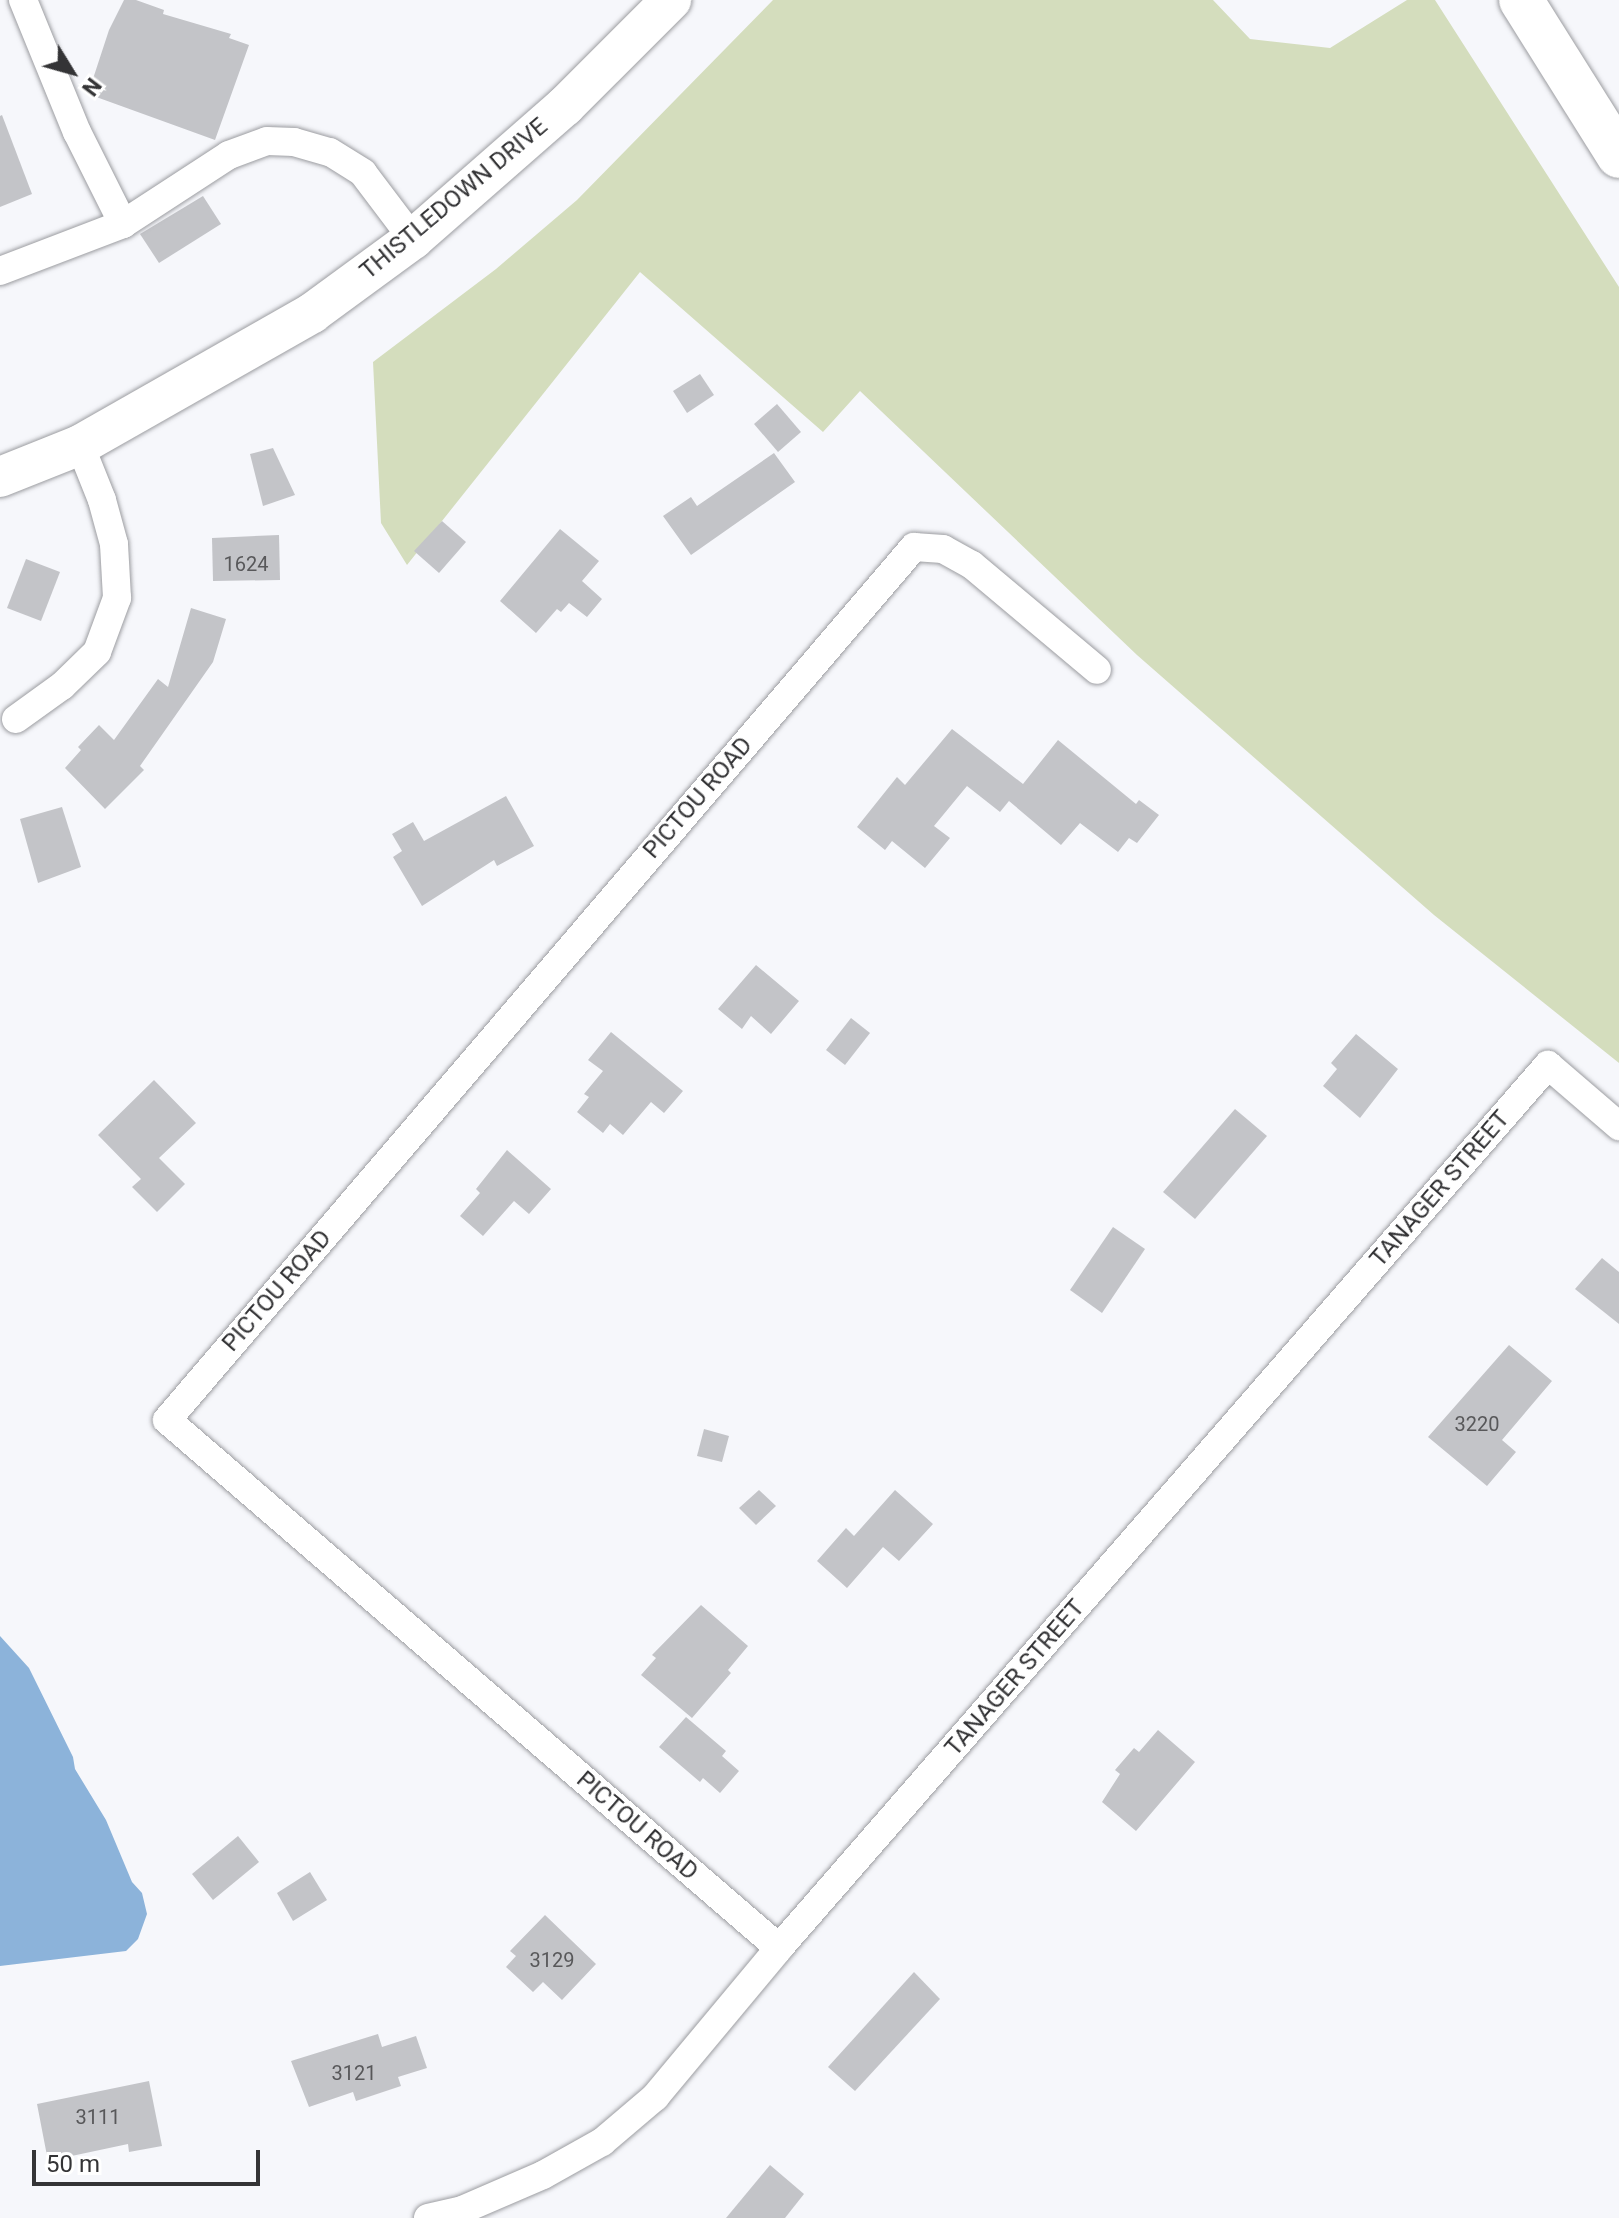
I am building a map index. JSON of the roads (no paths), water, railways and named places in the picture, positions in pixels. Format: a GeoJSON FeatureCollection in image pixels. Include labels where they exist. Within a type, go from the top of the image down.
{"type":"FeatureCollection","features":[{"type":"Feature","properties":{"kind":"main road","name":"THISTLEDOWN DRIVE"},"geometry":{"type":"LineString","coordinates":[[0,477],[80,445],[312,313],[413,239],[565,106],[671,0]]}},
{"type":"Feature","properties":{"kind":"main road"},"geometry":{"type":"LineString","coordinates":[[1526,3],[1619,156]]}},
{"type":"Feature","properties":{"kind":"street"},"geometry":{"type":"LineString","coordinates":[[23,0],[77,132],[123,224]]}},
{"type":"Feature","properties":{"kind":"street"},"geometry":{"type":"LineString","coordinates":[[0,271],[123,224],[229,155],[267,141],[294,142],[330,152],[363,173],[413,239]]}},
{"type":"Feature","properties":{"kind":"street"},"geometry":{"type":"LineString","coordinates":[[16,719],[62,686],[97,652],[117,598],[114,544],[102,500],[80,445]]}},
{"type":"Feature","properties":{"kind":"street","name":"PICTOU ROAD"},"geometry":{"type":"LineString","coordinates":[[779,1948],[167,1420],[914,547],[943,549],[972,565],[1097,670]]}},
{"type":"Feature","properties":{"kind":"street","name":"TANAGER STREET"},"geometry":{"type":"LineString","coordinates":[[428,2218],[462,2210],[543,2175],[602,2142],[655,2097],[779,1948],[1548,1065],[1619,1126]]}},
{"type":"Feature","properties":{"kind":"water"},"geometry":{"type":"Polygon","coordinates":[[[0,1636],[29,1668],[73,1757],[75,1769],[106,1820],[132,1882],[142,1893],[147,1914],[138,1939],[126,1951],[0,1966],[0,1636]]]}}]}
